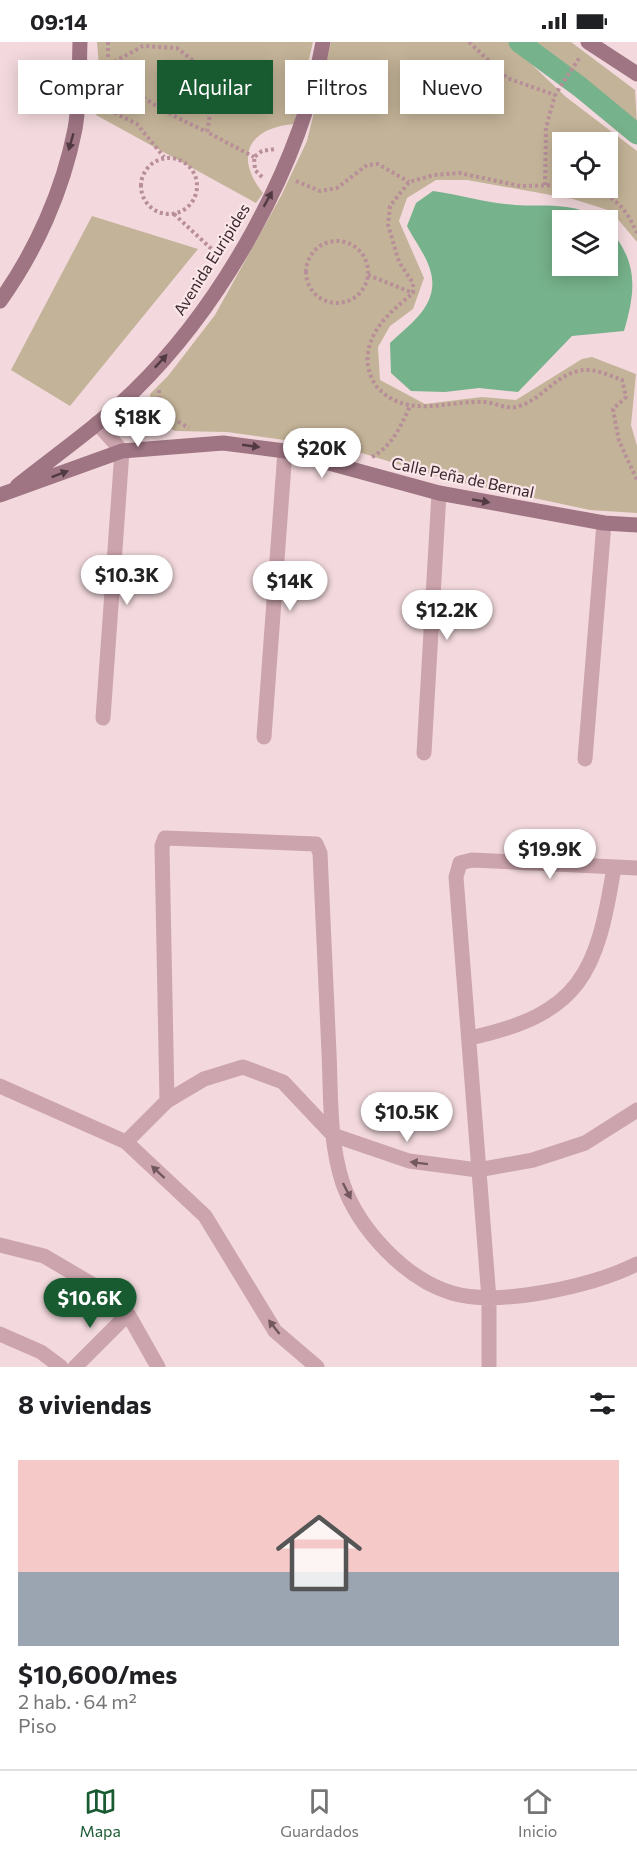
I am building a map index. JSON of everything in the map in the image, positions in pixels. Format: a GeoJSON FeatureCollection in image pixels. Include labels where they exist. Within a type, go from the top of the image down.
{"type":"FeatureCollection","features":[{"type":"Feature","properties":{"kind":"street"},"geometry":{"type":"LineString","coordinates":[[79,60],[80,42]]}},
{"type":"Feature","properties":{"kind":"street","name":"Avenida Euripides"},"geometry":{"type":"LineString","coordinates":[[2,496],[97,423],[133,391],[173,349],[231,267],[281,174],[319,63],[322,42]]}},
{"type":"Feature","properties":{"kind":"street"},"geometry":{"type":"LineString","coordinates":[[588,42],[637,74]]}},
{"type":"Feature","properties":{"kind":"street"},"geometry":{"type":"LineString","coordinates":[[0,301],[14,282],[52,209],[75,130],[76,114]]}},
{"type":"Feature","properties":{"kind":"street"},"geometry":{"type":"LineString","coordinates":[[97,423],[122,451],[103,718]]}},
{"type":"Feature","properties":{"kind":"street","name":"Calle Peña de Bernal"},"geometry":{"type":"LineString","coordinates":[[2,496],[122,451],[223,443],[285,451],[347,470],[439,493],[604,523],[637,525]]}},
{"type":"Feature","properties":{"kind":"street"},"geometry":{"type":"LineString","coordinates":[[264,737],[285,451]]}},
{"type":"Feature","properties":{"kind":"street"},"geometry":{"type":"LineString","coordinates":[[424,753],[439,493]]}},
{"type":"Feature","properties":{"kind":"street"},"geometry":{"type":"LineString","coordinates":[[585,759],[604,523]]}},
{"type":"Feature","properties":{"kind":"street"},"geometry":{"type":"LineString","coordinates":[[167,1101],[162,846],[165,838],[316,844],[320,854],[333,1135],[343,1185],[375,1241],[419,1278],[451,1293],[489,1299],[563,1288],[637,1264]]}},
{"type":"Feature","properties":{"kind":"street"},"geometry":{"type":"LineString","coordinates":[[489,1367],[489,1299],[456,877],[460,863],[472,860],[637,868]]}},
{"type":"Feature","properties":{"kind":"street"},"geometry":{"type":"LineString","coordinates":[[470,1038],[509,1029],[548,1011],[579,983],[596,954],[605,926],[614,867]]}},
{"type":"Feature","properties":{"kind":"street"},"geometry":{"type":"LineString","coordinates":[[126,1142],[167,1101],[204,1079],[243,1067],[283,1082],[333,1135],[409,1161],[478,1170],[533,1160],[585,1143],[637,1110]]}},
{"type":"Feature","properties":{"kind":"street"},"geometry":{"type":"LineString","coordinates":[[0,1086],[126,1142],[205,1216],[275,1330],[317,1367]]}},
{"type":"Feature","properties":{"kind":"street"},"geometry":{"type":"LineString","coordinates":[[0,1245],[44,1256],[107,1293],[128,1314],[158,1367]]}},
{"type":"Feature","properties":{"kind":"street"},"geometry":{"type":"LineString","coordinates":[[75,1367],[128,1314]]}},
{"type":"Feature","properties":{"kind":"street"},"geometry":{"type":"LineString","coordinates":[[0,1334],[41,1352],[61,1367]]}},
{"type":"Feature","properties":{"kind":"path"},"geometry":{"type":"LineString","coordinates":[[108,42],[108,60]]}},
{"type":"Feature","properties":{"kind":"path"},"geometry":{"type":"LineString","coordinates":[[470,42],[507,78],[555,95]]}},
{"type":"Feature","properties":{"kind":"path"},"geometry":{"type":"LineString","coordinates":[[117,60],[143,46],[177,48],[201,66],[213,98],[207,132]]}},
{"type":"Feature","properties":{"kind":"path"},"geometry":{"type":"LineString","coordinates":[[545,185],[546,128],[555,95],[577,64]]}},
{"type":"Feature","properties":{"kind":"path"},"geometry":{"type":"LineString","coordinates":[[145,99],[161,111],[207,132],[254,158]]}},
{"type":"Feature","properties":{"kind":"path"},"geometry":{"type":"LineString","coordinates":[[116,114],[136,124],[164,157]]}},
{"type":"Feature","properties":{"kind":"path"},"geometry":{"type":"LineString","coordinates":[[173,214],[189,206],[197,190],[197,181],[189,165],[182,160],[164,157],[148,165],[143,173],[140,190],[143,199],[156,211],[173,214],[231,267]]}},
{"type":"Feature","properties":{"kind":"path"},"geometry":{"type":"LineString","coordinates":[[281,174],[320,191],[337,188],[366,165],[378,164],[409,182]]}},
{"type":"Feature","properties":{"kind":"path"},"geometry":{"type":"LineString","coordinates":[[552,185],[520,186],[460,173],[434,175],[409,182],[390,206],[388,225],[399,262],[413,283],[413,293],[370,336],[367,362],[373,381],[386,396],[410,406],[437,408],[484,402],[513,408],[532,401],[562,376],[580,370],[597,371],[622,380],[626,397],[613,409],[619,441],[637,480]]}},
{"type":"Feature","properties":{"kind":"path"},"geometry":{"type":"LineString","coordinates":[[610,198],[626,209],[637,233]]}},
{"type":"Feature","properties":{"kind":"path"},"geometry":{"type":"LineString","coordinates":[[334,241],[347,243],[364,255],[368,275],[364,288],[356,297],[343,303],[330,302],[318,297],[310,287],[306,275],[307,263],[313,252],[323,245],[334,241]]}},
{"type":"Feature","properties":{"kind":"path"},"geometry":{"type":"LineString","coordinates":[[368,275],[413,293]]}},
{"type":"Feature","properties":{"kind":"path"},"geometry":{"type":"LineString","coordinates":[[162,381],[158,391],[160,411],[175,422],[194,430]]}},
{"type":"Feature","properties":{"kind":"path"},"geometry":{"type":"LineString","coordinates":[[347,470],[383,450],[398,431],[410,406]]}},
{"type":"Feature","properties":{"kind":"shaded area"},"geometry":{"type":"Polygon","coordinates":[[[97,42],[313,42],[309,60],[285,60],[285,114],[296,114],[294,124],[266,131],[250,146],[249,168],[263,193],[256,203],[96,115],[145,114],[145,60],[98,60],[97,42]]]}},
{"type":"Feature","properties":{"kind":"shaded area"},"geometry":{"type":"Polygon","coordinates":[[[331,42],[508,42],[566,97],[612,132],[552,132],[552,195],[467,180],[436,180],[407,198],[399,221],[424,278],[413,309],[390,326],[378,347],[380,380],[425,404],[482,397],[516,400],[582,359],[592,357],[636,374],[631,425],[637,446],[637,513],[590,510],[449,480],[349,449],[227,432],[175,431],[151,417],[150,394],[168,376],[215,315],[281,196],[307,141],[314,114],[388,114],[388,60],[327,60],[331,42]]]}},
{"type":"Feature","properties":{"kind":"shaded area"},"geometry":{"type":"Polygon","coordinates":[[[530,42],[571,42],[635,90],[637,124],[530,42]]]}},
{"type":"Feature","properties":{"kind":"shaded area"},"geometry":{"type":"Polygon","coordinates":[[[618,137],[637,151],[637,242],[618,219],[618,210],[608,210],[567,198],[618,198],[618,137]]]}},
{"type":"Feature","properties":{"kind":"shaded area"},"geometry":{"type":"Polygon","coordinates":[[[433,191],[505,204],[559,206],[580,210],[552,210],[552,276],[618,276],[618,239],[625,251],[632,275],[631,301],[624,331],[572,336],[518,392],[479,388],[445,392],[411,391],[391,373],[390,343],[421,313],[431,295],[429,267],[407,226],[416,203],[433,191]]]}},
{"type":"Feature","properties":{"kind":"shaded area"},"geometry":{"type":"Polygon","coordinates":[[[92,216],[198,249],[70,406],[11,370],[92,216]]]}},
{"type":"Feature","properties":{"kind":"waterway"},"geometry":{"type":"LineString","coordinates":[[519,42],[580,87],[637,134]]}}]}
